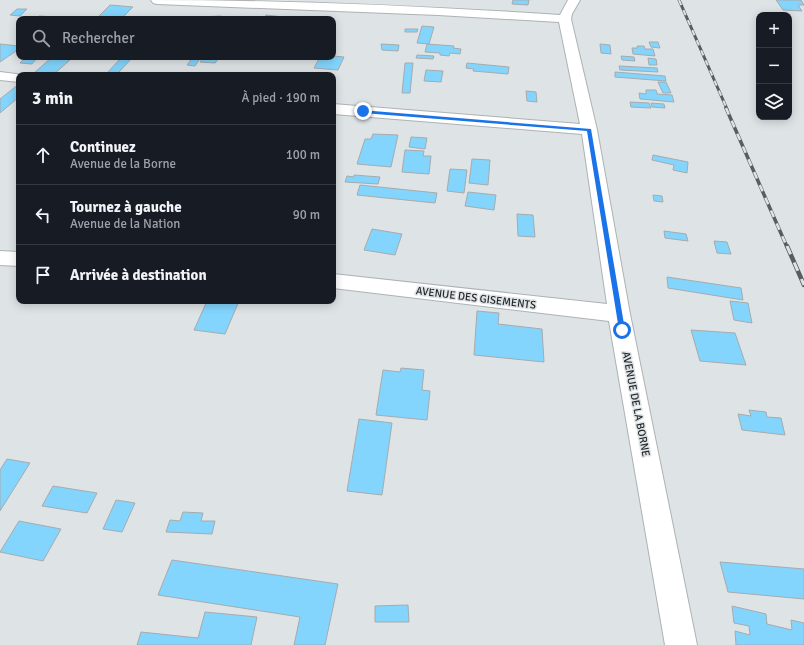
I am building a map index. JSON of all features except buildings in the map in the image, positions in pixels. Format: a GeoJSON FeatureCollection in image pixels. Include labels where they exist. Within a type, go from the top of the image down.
{"type":"FeatureCollection","features":[{"type":"Feature","properties":{"kind":"street"},"geometry":{"type":"LineString","coordinates":[[157,0],[438,12],[569,9]]}},
{"type":"Feature","properties":{"kind":"street","name":"AVENUE DE LA BORNE"},"geometry":{"type":"LineString","coordinates":[[569,9],[619,314],[681,645]]}},
{"type":"Feature","properties":{"kind":"street"},"geometry":{"type":"LineString","coordinates":[[0,76],[16,78]]}},
{"type":"Feature","properties":{"kind":"street"},"geometry":{"type":"LineString","coordinates":[[336,109],[589,130]]}},
{"type":"Feature","properties":{"kind":"street"},"geometry":{"type":"LineString","coordinates":[[0,258],[16,259]]}},
{"type":"Feature","properties":{"kind":"street","name":"AVENUE DES GISEMENTS"},"geometry":{"type":"LineString","coordinates":[[336,281],[619,314]]}},
{"type":"Feature","properties":{"kind":"railway"},"geometry":{"type":"LineString","coordinates":[[679,0],[727,109]]}},
{"type":"Feature","properties":{"kind":"railway"},"geometry":{"type":"LineString","coordinates":[[726,108],[787,247]]}},
{"type":"Feature","properties":{"kind":"railway"},"geometry":{"type":"LineString","coordinates":[[787,246],[804,285]]}},
{"type":"Feature","properties":{"kind":"route"},"geometry":{"type":"LineString","coordinates":[[363,111],[589,130],[622,330]]}}]}
